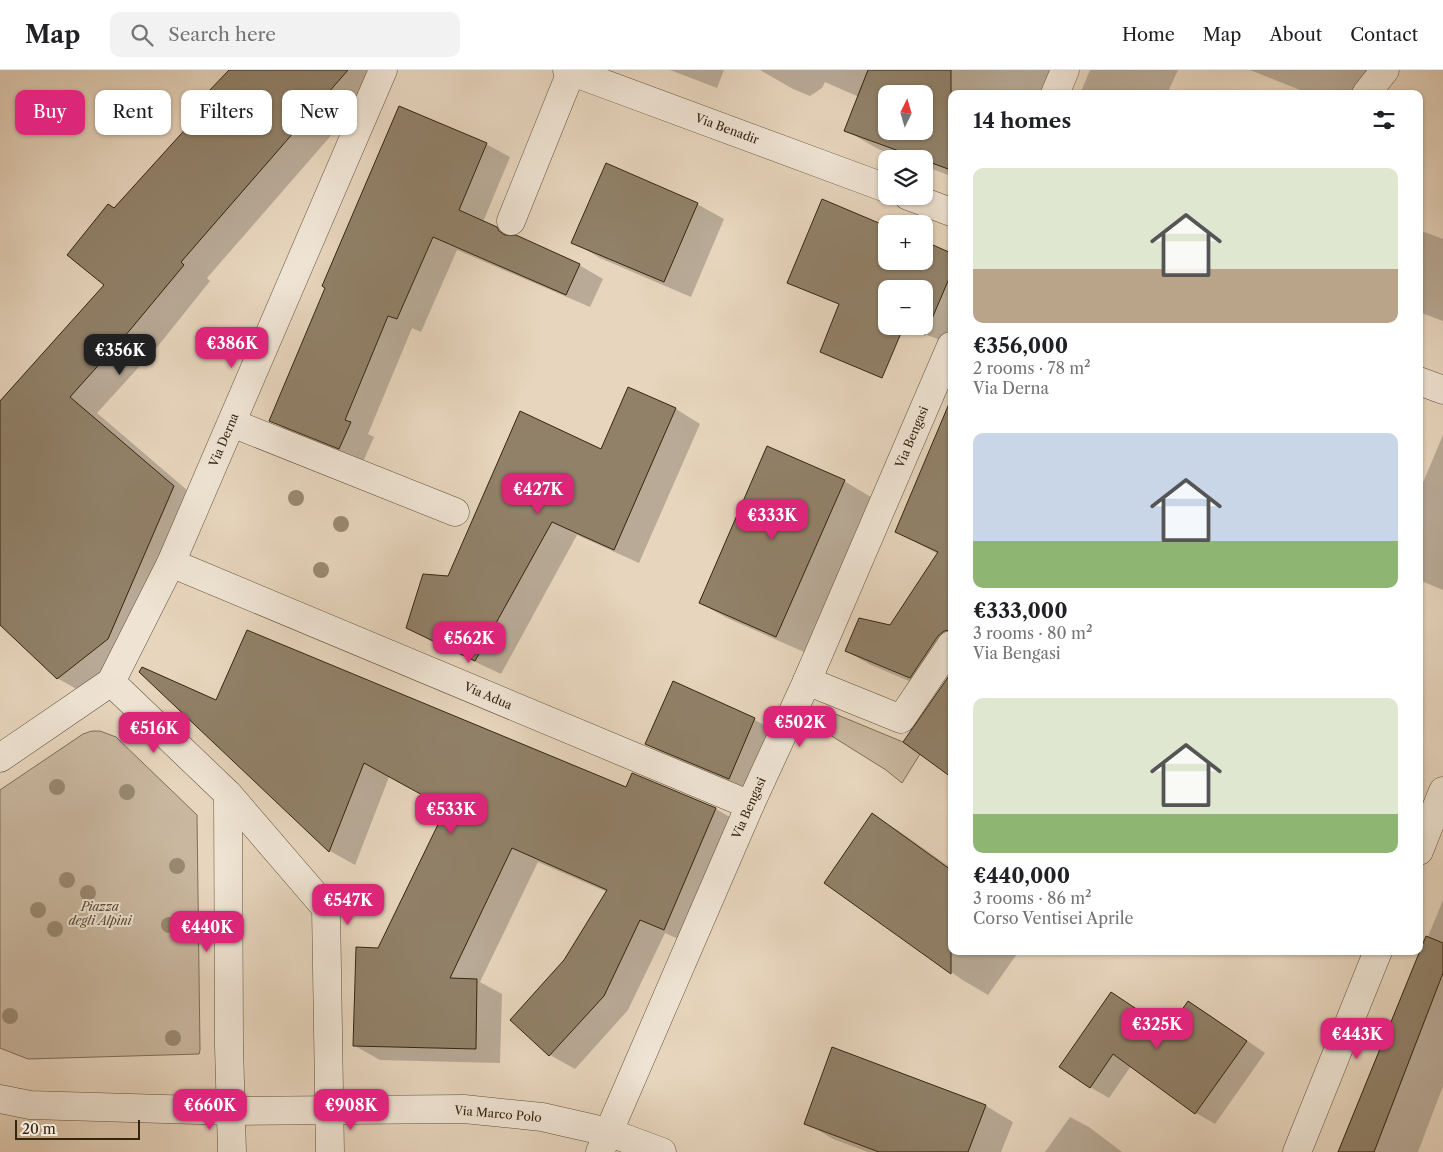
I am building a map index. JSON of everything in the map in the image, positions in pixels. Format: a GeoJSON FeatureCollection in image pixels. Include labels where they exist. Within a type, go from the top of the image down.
{"type":"FeatureCollection","features":[{"type":"Feature","properties":{"kind":"street","name":"Via Derna"},"geometry":{"type":"LineString","coordinates":[[0,758],[111,682],[171,563],[383,70]]}},
{"type":"Feature","properties":{"kind":"street"},"geometry":{"type":"LineString","coordinates":[[1057,90],[1065,70]]}},
{"type":"Feature","properties":{"kind":"street"},"geometry":{"type":"LineString","coordinates":[[1369,90],[1385,70]]}},
{"type":"Feature","properties":{"kind":"street"},"geometry":{"type":"LineString","coordinates":[[511,221],[569,71]]}},
{"type":"Feature","properties":{"kind":"street","name":"Via Benadir"},"geometry":{"type":"LineString","coordinates":[[569,71],[878,185]]}},
{"type":"Feature","properties":{"kind":"street"},"geometry":{"type":"LineString","coordinates":[[932,205],[948,211]]}},
{"type":"Feature","properties":{"kind":"street","name":"Via Bengasi"},"geometry":{"type":"LineString","coordinates":[[604,1142],[750,805],[807,681],[948,353]]}},
{"type":"Feature","properties":{"kind":"street"},"geometry":{"type":"LineString","coordinates":[[1423,382],[1443,390]]}},
{"type":"Feature","properties":{"kind":"street"},"geometry":{"type":"LineString","coordinates":[[232,423],[455,512]]}},
{"type":"Feature","properties":{"kind":"street","name":"Via Adua"},"geometry":{"type":"LineString","coordinates":[[171,563],[750,805]]}},
{"type":"Feature","properties":{"kind":"street"},"geometry":{"type":"LineString","coordinates":[[807,681],[901,719],[948,649]]}},
{"type":"Feature","properties":{"kind":"street"},"geometry":{"type":"LineString","coordinates":[[111,682],[228,794],[326,908],[330,1152]]}},
{"type":"Feature","properties":{"kind":"street"},"geometry":{"type":"LineString","coordinates":[[1423,841],[1443,791]]}},
{"type":"Feature","properties":{"kind":"street"},"geometry":{"type":"LineString","coordinates":[[228,794],[229,1046],[232,1152]]}},
{"type":"Feature","properties":{"kind":"street"},"geometry":{"type":"LineString","coordinates":[[1297,1152],[1376,955]]}},
{"type":"Feature","properties":{"kind":"street"},"geometry":{"type":"LineString","coordinates":[[0,1099],[30,1105],[231,1110],[329,1110]]}},
{"type":"Feature","properties":{"kind":"street","name":"Via Marco Polo"},"geometry":{"type":"LineString","coordinates":[[329,1110],[464,1109],[542,1117],[604,1142],[662,1152]]}},
{"type":"Feature","properties":{"kind":"green space"},"geometry":{"type":"Polygon","coordinates":[[[828,711],[903,742],[920,754],[902,783],[886,770],[814,725],[818,716],[828,711]]]}},
{"type":"Feature","properties":{"kind":"green space","name":"Piazza degli Alpini"},"geometry":{"type":"Polygon","coordinates":[[[100,731],[116,737],[197,815],[199,1054],[28,1059],[0,1048],[0,790],[83,734],[100,731]]]}},
{"type":"Feature","properties":{"kind":"building"},"geometry":{"type":"Polygon","coordinates":[[[229,70],[348,70],[331,90],[282,90],[282,135],[291,135],[181,262],[184,265],[130,330],[70,397],[174,486],[108,639],[57,679],[0,625],[0,401],[104,285],[67,255],[108,204],[114,208],[181,134],[272,135],[272,90],[210,90],[229,70]]]}},
{"type":"Feature","properties":{"kind":"building"},"geometry":{"type":"Polygon","coordinates":[[[868,70],[951,70],[951,90],[948,90],[948,169],[933,163],[933,150],[896,150],[844,131],[868,70]]]}},
{"type":"Feature","properties":{"kind":"building"},"geometry":{"type":"Polygon","coordinates":[[[399,106],[487,143],[459,210],[497,227],[505,235],[516,235],[580,264],[566,295],[433,237],[397,319],[388,316],[345,420],[351,422],[339,449],[269,421],[325,288],[322,286],[399,106]]]}},
{"type":"Feature","properties":{"kind":"building"},"geometry":{"type":"Polygon","coordinates":[[[606,163],[698,203],[664,282],[571,243],[606,163]]]}},
{"type":"Feature","properties":{"kind":"building"},"geometry":{"type":"Polygon","coordinates":[[[822,199],[878,223],[878,270],[933,270],[933,245],[948,252],[948,281],[933,316],[933,280],[878,280],[878,335],[900,335],[882,378],[820,352],[839,304],[787,283],[822,199]]]}},
{"type":"Feature","properties":{"kind":"building"},"geometry":{"type":"Polygon","coordinates":[[[628,387],[676,408],[614,550],[552,522],[475,661],[406,628],[423,574],[448,576],[520,411],[601,449],[628,387]]]}},
{"type":"Feature","properties":{"kind":"building"},"geometry":{"type":"Polygon","coordinates":[[[948,406],[948,630],[938,636],[910,678],[845,651],[859,618],[890,625],[938,552],[895,532],[948,406]]]}},
{"type":"Feature","properties":{"kind":"building"},"geometry":{"type":"Polygon","coordinates":[[[767,446],[845,480],[776,637],[699,603],[767,446]]]}},
{"type":"Feature","properties":{"kind":"building"},"geometry":{"type":"Polygon","coordinates":[[[247,630],[626,787],[632,773],[716,808],[664,930],[640,920],[604,996],[549,1056],[510,1020],[564,960],[607,890],[512,848],[450,978],[477,979],[476,1049],[353,1046],[356,947],[378,948],[446,808],[364,763],[329,852],[139,672],[142,667],[216,700],[247,630]]]}},
{"type":"Feature","properties":{"kind":"building"},"geometry":{"type":"Polygon","coordinates":[[[948,677],[948,775],[903,742],[948,677]]]}},
{"type":"Feature","properties":{"kind":"building"},"geometry":{"type":"Polygon","coordinates":[[[673,681],[755,718],[729,779],[645,744],[673,681]]]}},
{"type":"Feature","properties":{"kind":"building"},"geometry":{"type":"Polygon","coordinates":[[[872,813],[948,868],[948,955],[951,955],[951,974],[824,883],[872,813]]]}},
{"type":"Feature","properties":{"kind":"building"},"geometry":{"type":"Polygon","coordinates":[[[1426,936],[1443,943],[1443,973],[1374,1152],[1338,1152],[1418,955],[1423,955],[1423,943],[1426,936]]]}},
{"type":"Feature","properties":{"kind":"building"},"geometry":{"type":"Polygon","coordinates":[[[1111,992],[1168,1030],[1188,1001],[1247,1041],[1195,1114],[1113,1054],[1090,1088],[1059,1067],[1111,992]]]}},
{"type":"Feature","properties":{"kind":"building"},"geometry":{"type":"Polygon","coordinates":[[[832,1047],[986,1105],[968,1152],[879,1152],[804,1124],[832,1047]]]}}]}
